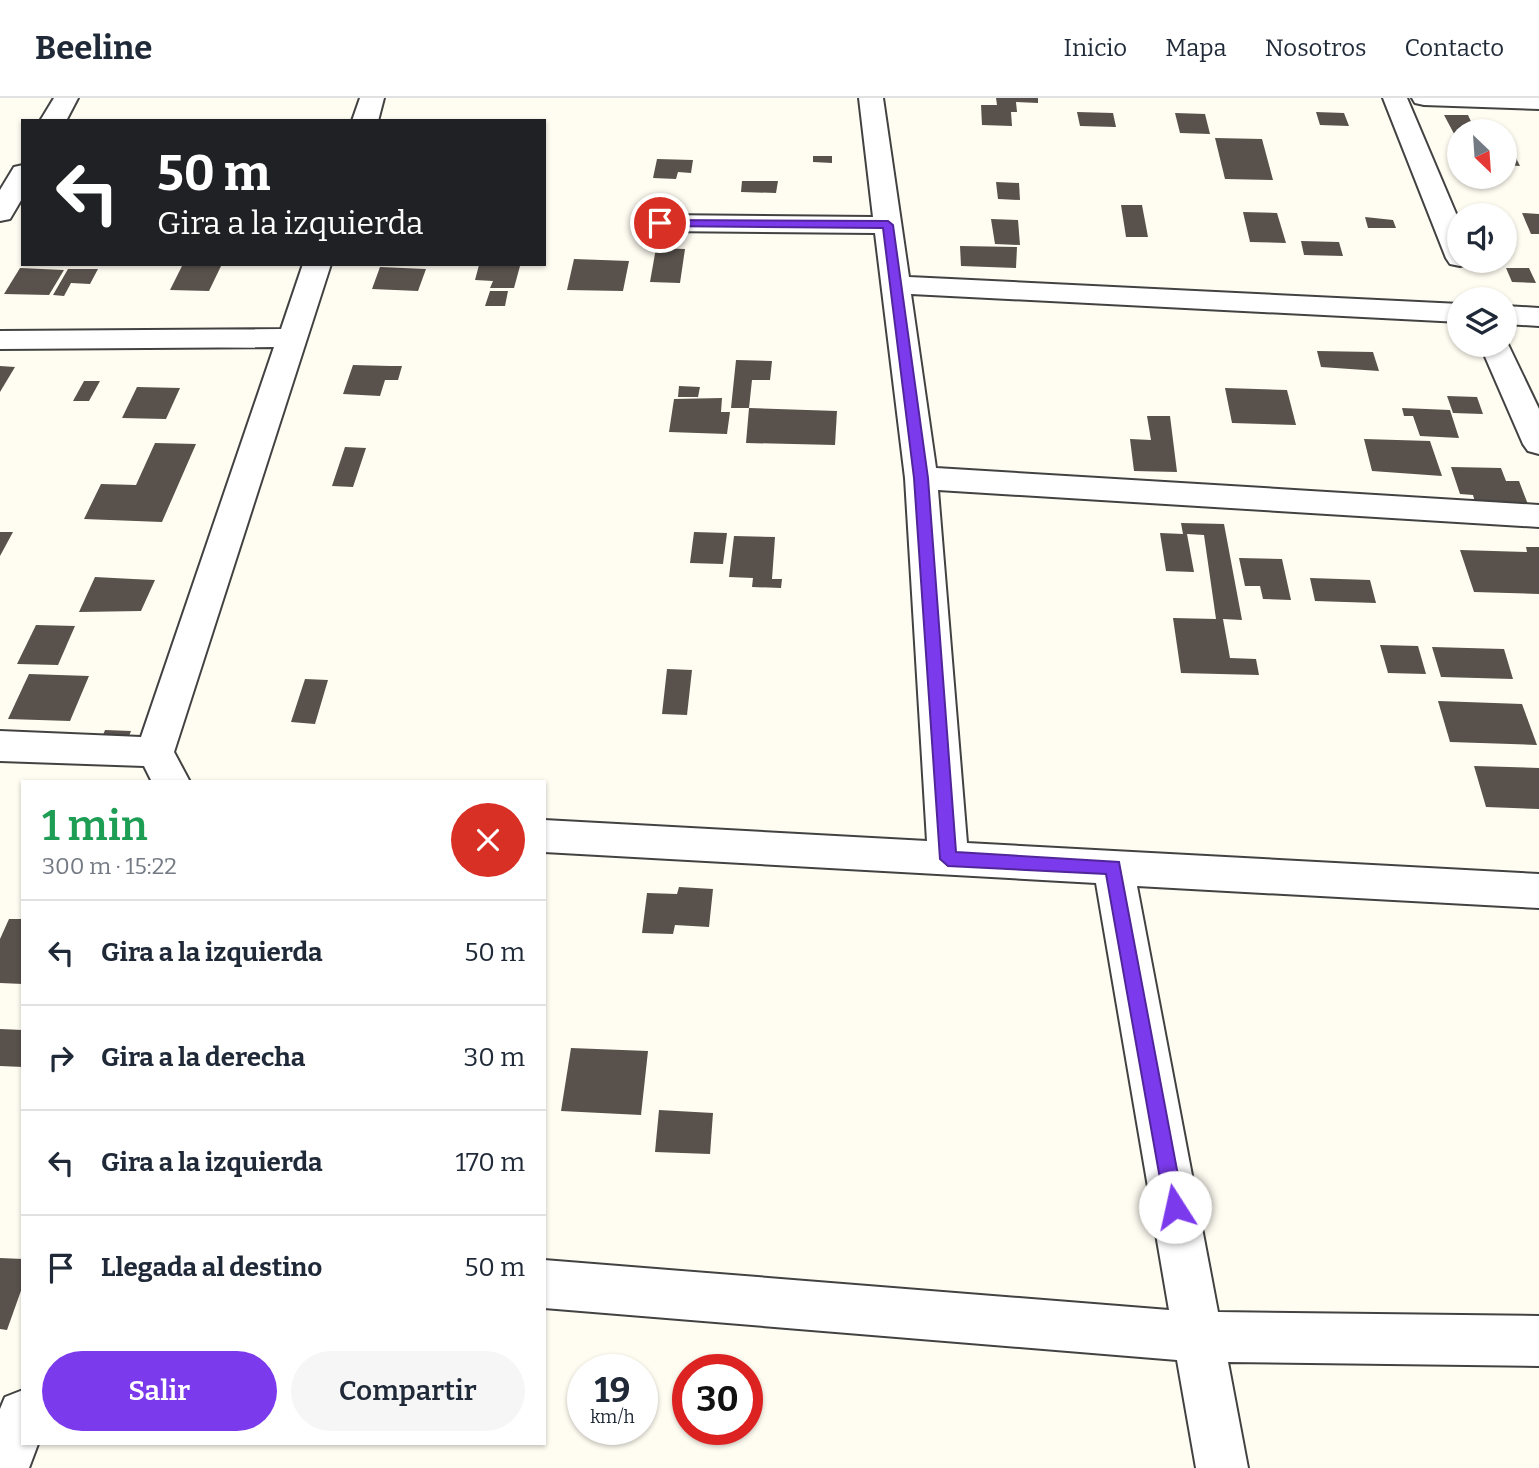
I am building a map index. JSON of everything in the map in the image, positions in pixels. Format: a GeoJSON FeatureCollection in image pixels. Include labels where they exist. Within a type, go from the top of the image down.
{"type":"FeatureCollection","features":[{"type":"Feature","properties":{"kind":"street"},"geometry":{"type":"LineString","coordinates":[[54,119],[66,98]]}},
{"type":"Feature","properties":{"kind":"street"},"geometry":{"type":"LineString","coordinates":[[366,119],[372,98]]}},
{"type":"Feature","properties":{"kind":"street"},"geometry":{"type":"LineString","coordinates":[[871,98],[921,478],[948,859]]}},
{"type":"Feature","properties":{"kind":"street"},"geometry":{"type":"LineString","coordinates":[[1395,98],[1447,228]]}},
{"type":"Feature","properties":{"kind":"street"},"geometry":{"type":"LineString","coordinates":[[1424,98],[1539,102]]}},
{"type":"Feature","properties":{"kind":"street"},"geometry":{"type":"LineString","coordinates":[[0,213],[21,176]]}},
{"type":"Feature","properties":{"kind":"street"},"geometry":{"type":"LineString","coordinates":[[660,223],[888,225]]}},
{"type":"Feature","properties":{"kind":"street"},"geometry":{"type":"LineString","coordinates":[[0,746],[163,767],[292,338],[316,266]]}},
{"type":"Feature","properties":{"kind":"street"},"geometry":{"type":"LineString","coordinates":[[896,285],[1447,312]]}},
{"type":"Feature","properties":{"kind":"street"},"geometry":{"type":"LineString","coordinates":[[1517,316],[1539,317]]}},
{"type":"Feature","properties":{"kind":"street"},"geometry":{"type":"LineString","coordinates":[[0,340],[292,338]]}},
{"type":"Feature","properties":{"kind":"street"},"geometry":{"type":"LineString","coordinates":[[1500,357],[1539,444]]}},
{"type":"Feature","properties":{"kind":"street"},"geometry":{"type":"LineString","coordinates":[[921,478],[1539,516]]}},
{"type":"Feature","properties":{"kind":"street"},"geometry":{"type":"LineString","coordinates":[[546,836],[1539,891]]}},
{"type":"Feature","properties":{"kind":"street"},"geometry":{"type":"LineString","coordinates":[[1113,867],[1222,1468]]}},
{"type":"Feature","properties":{"kind":"street"},"geometry":{"type":"LineString","coordinates":[[546,1284],[1198,1337],[1539,1341]]}},
{"type":"Feature","properties":{"kind":"street"},"geometry":{"type":"LineString","coordinates":[[3,1468],[21,1420]]}},
{"type":"Feature","properties":{"kind":"building"},"geometry":{"type":"Polygon","coordinates":[[[996,98],[1038,98],[1038,103],[1016,102],[1017,112],[1011,112],[1012,126],[982,125],[981,105],[997,105],[996,98]]]}},
{"type":"Feature","properties":{"kind":"building"},"geometry":{"type":"Polygon","coordinates":[[[1077,112],[1113,113],[1116,127],[1080,126],[1077,112]]]}},
{"type":"Feature","properties":{"kind":"building"},"geometry":{"type":"Polygon","coordinates":[[[1316,112],[1344,113],[1349,126],[1320,125],[1316,112]]]}},
{"type":"Feature","properties":{"kind":"building"},"geometry":{"type":"Polygon","coordinates":[[[1175,113],[1205,114],[1210,134],[1180,133],[1175,113]]]}},
{"type":"Feature","properties":{"kind":"building"},"geometry":{"type":"Polygon","coordinates":[[[1444,115],[1468,115],[1470,119],[1447,119],[1444,115]]]}},
{"type":"Feature","properties":{"kind":"building"},"geometry":{"type":"Polygon","coordinates":[[[1215,138],[1262,139],[1273,180],[1225,179],[1215,138]]]}},
{"type":"Feature","properties":{"kind":"building"},"geometry":{"type":"Polygon","coordinates":[[[813,156],[832,156],[832,163],[813,162],[813,156]]]}},
{"type":"Feature","properties":{"kind":"building"},"geometry":{"type":"Polygon","coordinates":[[[657,159],[693,160],[691,173],[678,172],[676,179],[653,178],[657,159]]]}},
{"type":"Feature","properties":{"kind":"building"},"geometry":{"type":"Polygon","coordinates":[[[742,181],[778,181],[776,193],[741,192],[742,181]]]}},
{"type":"Feature","properties":{"kind":"building"},"geometry":{"type":"Polygon","coordinates":[[[996,182],[1019,183],[1020,200],[998,199],[996,182]]]}},
{"type":"Feature","properties":{"kind":"building"},"geometry":{"type":"Polygon","coordinates":[[[1121,205],[1142,205],[1148,237],[1126,237],[1121,205]]]}},
{"type":"Feature","properties":{"kind":"building"},"geometry":{"type":"Polygon","coordinates":[[[1243,212],[1277,213],[1286,243],[1250,242],[1243,212]]]}},
{"type":"Feature","properties":{"kind":"building"},"geometry":{"type":"Polygon","coordinates":[[[1522,213],[1539,214],[1539,234],[1531,234],[1522,213]]]}},
{"type":"Feature","properties":{"kind":"building"},"geometry":{"type":"Polygon","coordinates":[[[1365,217],[1393,220],[1396,228],[1368,228],[1365,217]]]}},
{"type":"Feature","properties":{"kind":"building"},"geometry":{"type":"Polygon","coordinates":[[[991,219],[1018,220],[1020,245],[995,244],[991,219]]]}},
{"type":"Feature","properties":{"kind":"building"},"geometry":{"type":"Polygon","coordinates":[[[1301,241],[1339,242],[1343,256],[1304,255],[1301,241]]]}},
{"type":"Feature","properties":{"kind":"building"},"geometry":{"type":"Polygon","coordinates":[[[960,246],[1017,247],[1016,268],[961,266],[960,246]]]}},
{"type":"Feature","properties":{"kind":"building"},"geometry":{"type":"Polygon","coordinates":[[[656,248],[685,249],[680,283],[650,282],[656,248]]]}},
{"type":"Feature","properties":{"kind":"building"},"geometry":{"type":"Polygon","coordinates":[[[574,259],[629,261],[623,291],[567,290],[574,259]]]}},
{"type":"Feature","properties":{"kind":"building"},"geometry":{"type":"Polygon","coordinates":[[[182,266],[221,266],[209,291],[170,290],[182,266]]]}},
{"type":"Feature","properties":{"kind":"building"},"geometry":{"type":"Polygon","coordinates":[[[479,266],[520,266],[514,288],[490,288],[493,281],[475,280],[479,266]]]}},
{"type":"Feature","properties":{"kind":"building"},"geometry":{"type":"Polygon","coordinates":[[[380,267],[426,269],[418,291],[372,289],[380,267]]]}},
{"type":"Feature","properties":{"kind":"building"},"geometry":{"type":"Polygon","coordinates":[[[20,268],[64,270],[49,295],[4,294],[20,268]]]}},
{"type":"Feature","properties":{"kind":"building"},"geometry":{"type":"Polygon","coordinates":[[[1517,268],[1529,268],[1536,283],[1512,282],[1508,273],[1517,273],[1517,268]]]}},
{"type":"Feature","properties":{"kind":"building"},"geometry":{"type":"Polygon","coordinates":[[[68,269],[98,269],[90,284],[71,283],[64,296],[53,295],[68,269]]]}},
{"type":"Feature","properties":{"kind":"building"},"geometry":{"type":"Polygon","coordinates":[[[490,291],[508,291],[505,306],[485,306],[490,291]]]}},
{"type":"Feature","properties":{"kind":"building"},"geometry":{"type":"Polygon","coordinates":[[[1317,351],[1373,352],[1379,371],[1321,367],[1317,351]]]}},
{"type":"Feature","properties":{"kind":"building"},"geometry":{"type":"Polygon","coordinates":[[[736,360],[772,361],[770,380],[752,380],[749,408],[731,408],[736,360]]]}},
{"type":"Feature","properties":{"kind":"building"},"geometry":{"type":"Polygon","coordinates":[[[353,365],[402,366],[398,380],[385,380],[380,396],[343,394],[353,365]]]}},
{"type":"Feature","properties":{"kind":"building"},"geometry":{"type":"Polygon","coordinates":[[[0,366],[15,367],[0,392],[0,366]]]}},
{"type":"Feature","properties":{"kind":"building"},"geometry":{"type":"Polygon","coordinates":[[[84,381],[100,381],[89,401],[73,401],[84,381]]]}},
{"type":"Feature","properties":{"kind":"building"},"geometry":{"type":"Polygon","coordinates":[[[679,386],[700,387],[698,397],[678,397],[679,386]]]}},
{"type":"Feature","properties":{"kind":"building"},"geometry":{"type":"Polygon","coordinates":[[[137,387],[180,388],[166,419],[122,418],[137,387]]]}},
{"type":"Feature","properties":{"kind":"building"},"geometry":{"type":"Polygon","coordinates":[[[1225,388],[1287,390],[1296,425],[1232,423],[1225,388]]]}},
{"type":"Feature","properties":{"kind":"building"},"geometry":{"type":"Polygon","coordinates":[[[1447,396],[1477,397],[1483,414],[1453,413],[1447,396]]]}},
{"type":"Feature","properties":{"kind":"building"},"geometry":{"type":"Polygon","coordinates":[[[722,398],[721,412],[730,412],[727,434],[669,432],[674,399],[722,398]]]}},
{"type":"Feature","properties":{"kind":"building"},"geometry":{"type":"Polygon","coordinates":[[[749,408],[837,411],[835,445],[746,443],[749,408]]]}},
{"type":"Feature","properties":{"kind":"building"},"geometry":{"type":"Polygon","coordinates":[[[1402,408],[1450,410],[1459,438],[1420,436],[1413,416],[1404,416],[1402,408]]]}},
{"type":"Feature","properties":{"kind":"building"},"geometry":{"type":"Polygon","coordinates":[[[1147,416],[1170,416],[1177,472],[1134,471],[1130,439],[1151,440],[1147,416]]]}},
{"type":"Feature","properties":{"kind":"building"},"geometry":{"type":"Polygon","coordinates":[[[1364,439],[1430,441],[1442,476],[1372,471],[1364,439]]]}},
{"type":"Feature","properties":{"kind":"building"},"geometry":{"type":"Polygon","coordinates":[[[155,443],[196,444],[162,522],[84,519],[101,484],[136,485],[155,443]]]}},
{"type":"Feature","properties":{"kind":"building"},"geometry":{"type":"Polygon","coordinates":[[[345,447],[366,448],[353,487],[332,486],[345,447]]]}},
{"type":"Feature","properties":{"kind":"building"},"geometry":{"type":"Polygon","coordinates":[[[1451,467],[1501,468],[1506,481],[1519,481],[1529,507],[1476,506],[1473,495],[1460,494],[1451,467]]]}},
{"type":"Feature","properties":{"kind":"building"},"geometry":{"type":"Polygon","coordinates":[[[1181,523],[1224,524],[1242,620],[1223,619],[1230,658],[1256,659],[1259,675],[1181,673],[1173,618],[1216,619],[1204,535],[1187,534],[1194,572],[1166,571],[1160,533],[1183,534],[1181,523]]]}},
{"type":"Feature","properties":{"kind":"building"},"geometry":{"type":"Polygon","coordinates":[[[0,532],[13,532],[0,556],[0,532]]]}},
{"type":"Feature","properties":{"kind":"building"},"geometry":{"type":"Polygon","coordinates":[[[694,532],[727,533],[723,564],[690,563],[694,532]]]}},
{"type":"Feature","properties":{"kind":"building"},"geometry":{"type":"Polygon","coordinates":[[[734,536],[775,537],[772,579],[782,579],[781,588],[752,587],[753,578],[729,577],[734,536]]]}},
{"type":"Feature","properties":{"kind":"building"},"geometry":{"type":"Polygon","coordinates":[[[1526,547],[1539,547],[1539,594],[1474,592],[1460,550],[1527,552],[1526,547]]]}},
{"type":"Feature","properties":{"kind":"building"},"geometry":{"type":"Polygon","coordinates":[[[1239,558],[1282,559],[1291,600],[1263,599],[1260,586],[1245,586],[1239,558]]]}},
{"type":"Feature","properties":{"kind":"building"},"geometry":{"type":"Polygon","coordinates":[[[95,577],[155,580],[141,611],[79,612],[95,577]]]}},
{"type":"Feature","properties":{"kind":"building"},"geometry":{"type":"Polygon","coordinates":[[[1310,578],[1370,580],[1376,603],[1315,601],[1310,578]]]}},
{"type":"Feature","properties":{"kind":"building"},"geometry":{"type":"Polygon","coordinates":[[[36,625],[75,626],[58,665],[17,664],[36,625]]]}},
{"type":"Feature","properties":{"kind":"building"},"geometry":{"type":"Polygon","coordinates":[[[1380,645],[1418,646],[1426,674],[1388,673],[1380,645]]]}},
{"type":"Feature","properties":{"kind":"building"},"geometry":{"type":"Polygon","coordinates":[[[1432,647],[1504,649],[1513,679],[1441,677],[1432,647]]]}},
{"type":"Feature","properties":{"kind":"building"},"geometry":{"type":"Polygon","coordinates":[[[667,669],[692,670],[687,715],[662,714],[667,669]]]}},
{"type":"Feature","properties":{"kind":"building"},"geometry":{"type":"Polygon","coordinates":[[[29,674],[89,676],[70,721],[8,719],[29,674]]]}},
{"type":"Feature","properties":{"kind":"building"},"geometry":{"type":"Polygon","coordinates":[[[305,679],[328,680],[315,724],[291,722],[305,679]]]}},
{"type":"Feature","properties":{"kind":"building"},"geometry":{"type":"Polygon","coordinates":[[[1438,701],[1522,704],[1537,745],[1450,742],[1438,701]]]}},
{"type":"Feature","properties":{"kind":"building"},"geometry":{"type":"Polygon","coordinates":[[[105,730],[131,731],[125,746],[99,745],[105,730]]]}},
{"type":"Feature","properties":{"kind":"building"},"geometry":{"type":"Polygon","coordinates":[[[1474,766],[1539,768],[1539,809],[1486,807],[1474,766]]]}},
{"type":"Feature","properties":{"kind":"building"},"geometry":{"type":"Polygon","coordinates":[[[679,887],[713,889],[709,927],[675,925],[673,934],[642,933],[647,893],[677,894],[679,887]]]}},
{"type":"Feature","properties":{"kind":"building"},"geometry":{"type":"Polygon","coordinates":[[[9,919],[21,919],[21,984],[0,983],[0,939],[9,919]]]}},
{"type":"Feature","properties":{"kind":"building"},"geometry":{"type":"Polygon","coordinates":[[[0,1029],[21,1030],[21,1067],[0,1066],[0,1029]]]}},
{"type":"Feature","properties":{"kind":"building"},"geometry":{"type":"Polygon","coordinates":[[[571,1048],[648,1051],[641,1115],[561,1111],[571,1048]]]}},
{"type":"Feature","properties":{"kind":"building"},"geometry":{"type":"Polygon","coordinates":[[[659,1110],[713,1113],[710,1154],[655,1152],[659,1110]]]}},
{"type":"Feature","properties":{"kind":"building"},"geometry":{"type":"Polygon","coordinates":[[[0,1258],[21,1259],[21,1291],[7,1330],[0,1329],[0,1258]]]}},
{"type":"Feature","properties":{"kind":"route"},"geometry":{"type":"LineString","coordinates":[[660,223],[888,225],[921,478],[948,859],[1113,867],[1175,1207]]}}]}
